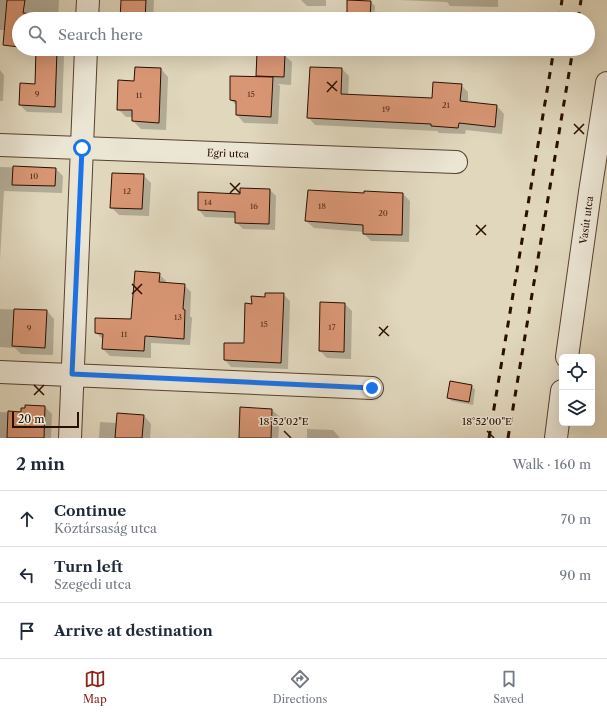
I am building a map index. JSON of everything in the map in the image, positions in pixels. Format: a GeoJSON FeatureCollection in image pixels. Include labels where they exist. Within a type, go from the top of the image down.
{"type":"FeatureCollection","features":[{"type":"Feature","properties":{"kind":"street"},"geometry":{"type":"LineString","coordinates":[[87,12],[88,0]]}},
{"type":"Feature","properties":{"kind":"street"},"geometry":{"type":"LineString","coordinates":[[70,438],[86,56]]}},
{"type":"Feature","properties":{"kind":"street","name":"Vasút utca"},"geometry":{"type":"LineString","coordinates":[[568,354],[598,193],[607,83]]}},
{"type":"Feature","properties":{"kind":"street","name":"Egri utca"},"geometry":{"type":"LineString","coordinates":[[0,145],[456,162]]}},
{"type":"Feature","properties":{"kind":"street"},"geometry":{"type":"LineString","coordinates":[[0,372],[372,388]]}},
{"type":"Feature","properties":{"kind":"street"},"geometry":{"type":"LineString","coordinates":[[556,438],[559,414]]}},
{"type":"Feature","properties":{"kind":"building"},"geometry":{"type":"Polygon","coordinates":[[[7,0],[25,0],[23,12],[12,12],[12,46],[3,45],[7,0]]]}},
{"type":"Feature","properties":{"kind":"building"},"geometry":{"type":"Polygon","coordinates":[[[121,0],[146,0],[145,12],[120,12],[121,0]]]}},
{"type":"Feature","properties":{"kind":"building"},"geometry":{"type":"Polygon","coordinates":[[[347,0],[371,1],[370,12],[347,12],[347,0]]]}},
{"type":"Feature","properties":{"kind":"building"},"geometry":{"type":"Polygon","coordinates":[[[36,56],[57,56],[55,107],[19,105],[20,83],[35,84],[36,56]]]}},
{"type":"Feature","properties":{"kind":"building"},"geometry":{"type":"Polygon","coordinates":[[[257,56],[285,56],[284,77],[256,76],[257,56]]]}},
{"type":"Feature","properties":{"kind":"building"},"geometry":{"type":"Polygon","coordinates":[[[135,67],[161,68],[159,123],[132,121],[132,110],[117,110],[118,80],[134,81],[135,67]]]}},
{"type":"Feature","properties":{"kind":"building"},"geometry":{"type":"Polygon","coordinates":[[[310,67],[342,68],[341,94],[432,98],[433,82],[462,84],[460,101],[497,105],[495,127],[459,123],[458,128],[431,126],[431,124],[307,118],[310,67]]]}},
{"type":"Feature","properties":{"kind":"building"},"geometry":{"type":"Polygon","coordinates":[[[230,76],[273,77],[271,117],[236,115],[236,101],[230,100],[230,76]]]}},
{"type":"Feature","properties":{"kind":"building"},"geometry":{"type":"Polygon","coordinates":[[[13,166],[56,168],[55,186],[12,185],[13,166]]]}},
{"type":"Feature","properties":{"kind":"building"},"geometry":{"type":"Polygon","coordinates":[[[112,173],[144,174],[142,209],[110,208],[112,173]]]}},
{"type":"Feature","properties":{"kind":"building"},"geometry":{"type":"Polygon","coordinates":[[[240,188],[270,189],[269,224],[235,223],[235,212],[198,210],[198,192],[240,194],[240,188]]]}},
{"type":"Feature","properties":{"kind":"building"},"geometry":{"type":"Polygon","coordinates":[[[308,190],[364,193],[364,191],[403,193],[402,235],[363,234],[363,225],[305,221],[308,190]]]}},
{"type":"Feature","properties":{"kind":"building"},"geometry":{"type":"Polygon","coordinates":[[[135,271],[160,273],[159,282],[185,284],[183,309],[185,310],[184,339],[145,336],[144,351],[102,349],[103,334],[95,333],[95,318],[131,319],[135,271]]]}},
{"type":"Feature","properties":{"kind":"building"},"geometry":{"type":"Polygon","coordinates":[[[265,293],[284,293],[281,363],[224,360],[224,343],[244,343],[245,303],[252,304],[251,296],[265,297],[265,293]]]}},
{"type":"Feature","properties":{"kind":"building"},"geometry":{"type":"Polygon","coordinates":[[[320,302],[345,303],[344,352],[319,351],[320,302]]]}},
{"type":"Feature","properties":{"kind":"building"},"geometry":{"type":"Polygon","coordinates":[[[14,309],[47,310],[45,348],[12,346],[14,309]]]}},
{"type":"Feature","properties":{"kind":"building"},"geometry":{"type":"Polygon","coordinates":[[[450,381],[472,385],[469,402],[447,398],[450,381]]]}},
{"type":"Feature","properties":{"kind":"building"},"geometry":{"type":"Polygon","coordinates":[[[25,405],[45,406],[44,438],[7,438],[8,411],[21,412],[21,408],[25,408],[25,405]]]}},
{"type":"Feature","properties":{"kind":"building"},"geometry":{"type":"Polygon","coordinates":[[[240,407],[272,409],[271,438],[239,438],[240,407]]]}},
{"type":"Feature","properties":{"kind":"building"},"geometry":{"type":"Polygon","coordinates":[[[117,413],[144,415],[142,438],[115,438],[117,413]]]}},
{"type":"Feature","properties":{"kind":"railway"},"geometry":{"type":"LineString","coordinates":[[560,12],[562,0]]}},
{"type":"Feature","properties":{"kind":"railway"},"geometry":{"type":"LineString","coordinates":[[579,12],[581,0]]}},
{"type":"Feature","properties":{"kind":"railway"},"geometry":{"type":"LineString","coordinates":[[489,438],[553,56]]}},
{"type":"Feature","properties":{"kind":"railway"},"geometry":{"type":"LineString","coordinates":[[508,438],[572,56]]}},
{"type":"Feature","properties":{"kind":"route"},"geometry":{"type":"LineString","coordinates":[[82,148],[72,374],[372,388]]}}]}
